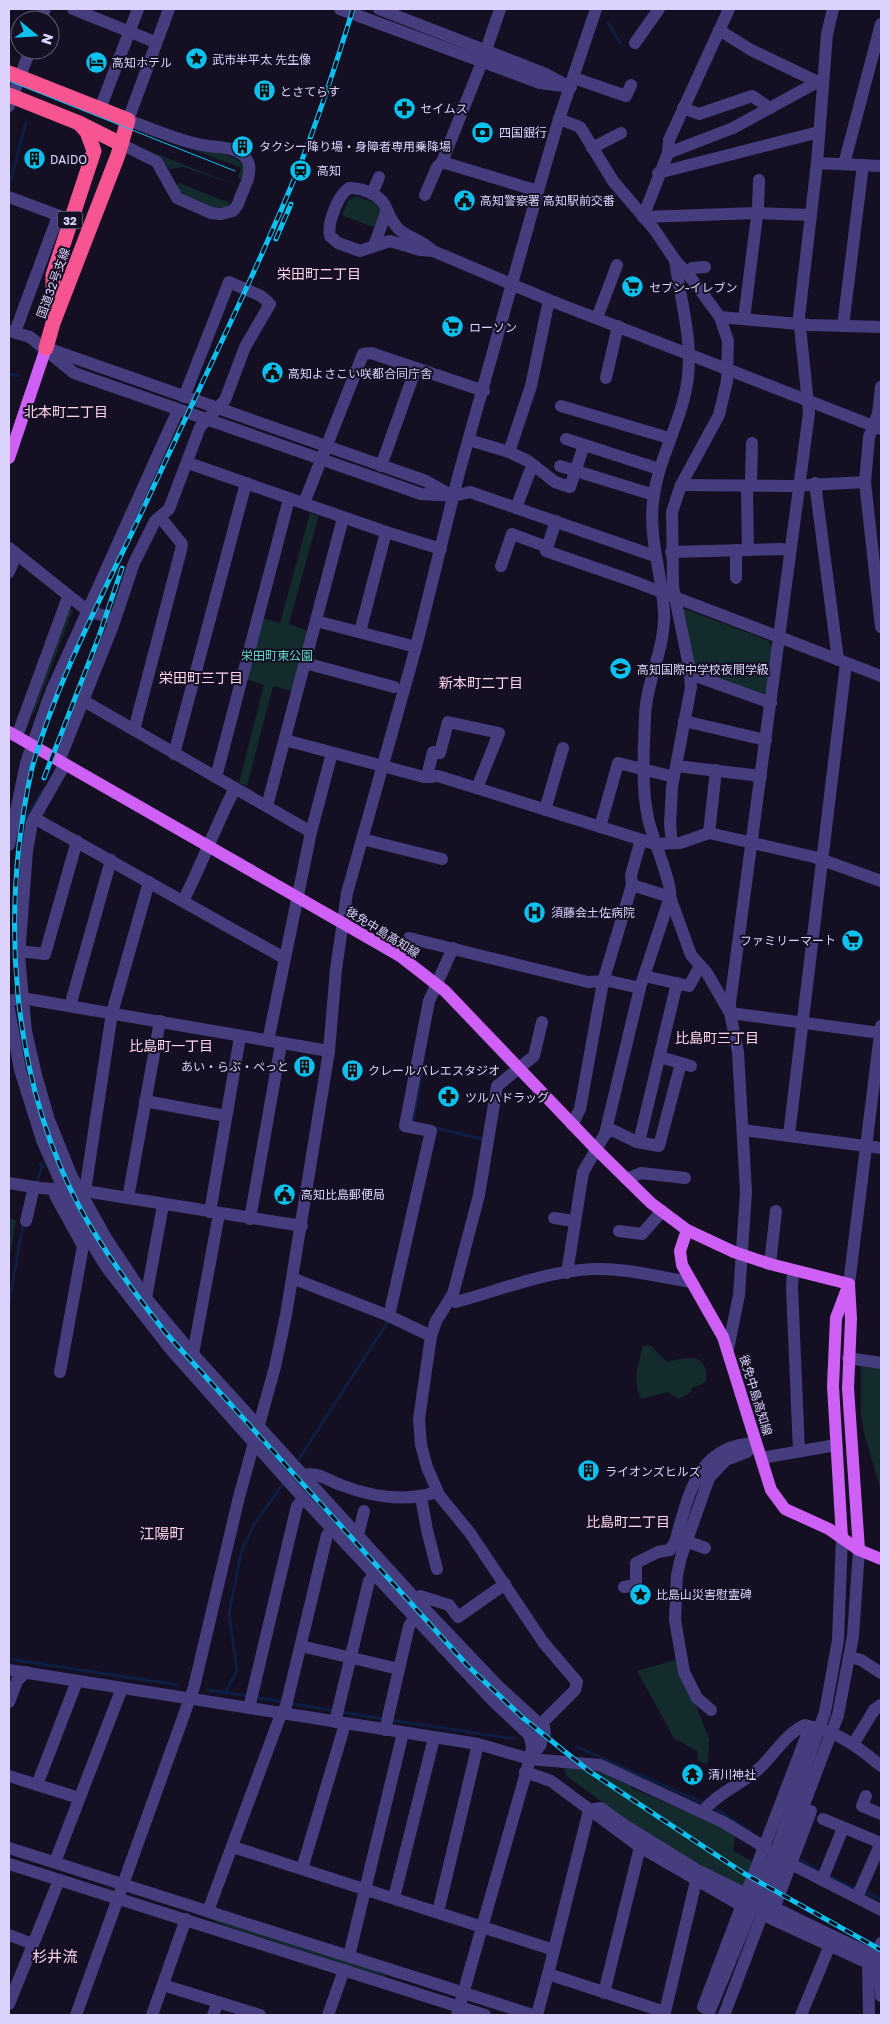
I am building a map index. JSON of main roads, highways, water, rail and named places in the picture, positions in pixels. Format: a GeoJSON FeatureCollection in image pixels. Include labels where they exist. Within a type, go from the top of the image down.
{"type":"FeatureCollection","features":[{"type":"Feature","properties":{"kind":"highway","name":"国道32号支線"},"geometry":{"type":"LineString","coordinates":[[14,75],[128,120],[121,144],[53,323],[46,348]]}},
{"type":"Feature","properties":{"kind":"highway"},"geometry":{"type":"LineString","coordinates":[[10,99],[79,124],[121,144]]}},
{"type":"Feature","properties":{"kind":"highway","name":"32"},"geometry":{"type":"LineString","coordinates":[[53,323],[52,276],[64,218],[94,151],[87,132],[79,124]]}},
{"type":"Feature","properties":{"kind":"main road"},"geometry":{"type":"LineString","coordinates":[[9,458],[46,348]]}},
{"type":"Feature","properties":{"kind":"main road","name":"後免中島高知線"},"geometry":{"type":"LineString","coordinates":[[13,734],[400,956],[437,984],[626,1179],[662,1212],[687,1230],[742,1255],[793,1271],[849,1284]]}},
{"type":"Feature","properties":{"kind":"main road","name":"後免中島高知線"},"geometry":{"type":"LineString","coordinates":[[687,1230],[680,1253],[682,1266],[728,1349],[770,1490],[785,1509],[842,1538],[859,1550],[881,1559]]}},
{"type":"Feature","properties":{"kind":"main road"},"geometry":{"type":"LineString","coordinates":[[849,1284],[851,1319],[848,1358],[850,1434],[858,1509],[859,1550]]}},
{"type":"Feature","properties":{"kind":"main road"},"geometry":{"type":"LineString","coordinates":[[842,1538],[833,1386],[836,1318],[849,1284]]}},
{"type":"Feature","properties":{"kind":"waterway"},"geometry":{"type":"LineString","coordinates":[[608,23],[620,43]]}},
{"type":"Feature","properties":{"kind":"waterway"},"geometry":{"type":"LineString","coordinates":[[9,187],[26,122]]}},
{"type":"Feature","properties":{"kind":"waterway"},"geometry":{"type":"LineString","coordinates":[[9,374],[19,376]]}},
{"type":"Feature","properties":{"kind":"waterway"},"geometry":{"type":"LineString","coordinates":[[14,931],[19,857],[26,818],[43,790]]}},
{"type":"Feature","properties":{"kind":"waterway"},"geometry":{"type":"LineString","coordinates":[[413,1123],[422,1070]]}},
{"type":"Feature","properties":{"kind":"waterway"},"geometry":{"type":"LineString","coordinates":[[436,1128],[482,1139]]}},
{"type":"Feature","properties":{"kind":"waterway"},"geometry":{"type":"LineString","coordinates":[[37,1180],[43,1165],[40,1164]]}},
{"type":"Feature","properties":{"kind":"waterway"},"geometry":{"type":"LineString","coordinates":[[9,1303],[23,1224]]}},
{"type":"Feature","properties":{"kind":"waterway"},"geometry":{"type":"LineString","coordinates":[[299,1459],[389,1320]]}},
{"type":"Feature","properties":{"kind":"waterway"},"geometry":{"type":"LineString","coordinates":[[225,1693],[237,1671],[229,1613],[241,1553],[253,1526],[283,1484]]}},
{"type":"Feature","properties":{"kind":"waterway"},"geometry":{"type":"LineString","coordinates":[[9,1659],[178,1685]]}},
{"type":"Feature","properties":{"kind":"waterway"},"geometry":{"type":"LineString","coordinates":[[208,1690],[248,1696]]}},
{"type":"Feature","properties":{"kind":"waterway"},"geometry":{"type":"LineString","coordinates":[[254,1697],[283,1702]]}},
{"type":"Feature","properties":{"kind":"waterway"},"geometry":{"type":"LineString","coordinates":[[289,1703],[334,1711]]}},
{"type":"Feature","properties":{"kind":"waterway"},"geometry":{"type":"LineString","coordinates":[[341,1712],[384,1719]]}},
{"type":"Feature","properties":{"kind":"waterway"},"geometry":{"type":"LineString","coordinates":[[390,1720],[515,1739]]}},
{"type":"Feature","properties":{"kind":"waterway"},"geometry":{"type":"LineString","coordinates":[[577,1747],[703,1803]]}},
{"type":"Feature","properties":{"kind":"waterway"},"geometry":{"type":"LineString","coordinates":[[713,1807],[751,1832]]}},
{"type":"Feature","properties":{"kind":"waterway"},"geometry":{"type":"LineString","coordinates":[[801,1860],[819,1871]]}},
{"type":"Feature","properties":{"kind":"waterway"},"geometry":{"type":"LineString","coordinates":[[831,1877],[856,1889]]}},
{"type":"Feature","properties":{"kind":"waterway"},"geometry":{"type":"LineString","coordinates":[[864,1892],[881,1899]]}},
{"type":"Feature","properties":{"kind":"tram line"},"geometry":{"type":"LineString","coordinates":[[9,81],[235,171]]}},
{"type":"Feature","properties":{"kind":"railway"},"geometry":{"type":"LineString","coordinates":[[353,9],[314,126],[282,208],[83,635],[55,701],[32,768],[22,823],[16,879],[15,936],[18,992],[26,1049],[38,1104],[57,1157],[80,1208],[109,1256],[153,1317],[467,1665],[523,1718],[589,1771],[745,1874],[881,1950]]}},
{"type":"Feature","properties":{"kind":"railway"},"geometry":{"type":"LineString","coordinates":[[276,239],[291,204]]}},
{"type":"Feature","properties":{"kind":"railway"},"geometry":{"type":"LineString","coordinates":[[44,778],[98,639],[122,568]]}},
{"type":"Feature","properties":{"kind":"place","name":"武市半平太 先生像"},"geometry":{"type":"Point","coordinates":[196,59]}},
{"type":"Feature","properties":{"kind":"place","name":"高知ホテル"},"geometry":{"type":"Point","coordinates":[96,62]}},
{"type":"Feature","properties":{"kind":"place","name":"とさてらす"},"geometry":{"type":"Point","coordinates":[264,91]}},
{"type":"Feature","properties":{"kind":"place","name":"セイムス"},"geometry":{"type":"Point","coordinates":[404,108]}},
{"type":"Feature","properties":{"kind":"place","name":"四国銀行"},"geometry":{"type":"Point","coordinates":[483,132]}},
{"type":"Feature","properties":{"kind":"place","name":"タクシー降り場・身障者専用乗降場"},"geometry":{"type":"Point","coordinates":[243,146]}},
{"type":"Feature","properties":{"kind":"place","name":"DAIDO"},"geometry":{"type":"Point","coordinates":[34,159]}},
{"type":"Feature","properties":{"kind":"place","name":"高知"},"geometry":{"type":"Point","coordinates":[301,170]}},
{"type":"Feature","properties":{"kind":"place","name":"高知警察署 高知駅前交番"},"geometry":{"type":"Point","coordinates":[464,200]}},
{"type":"Feature","properties":{"kind":"place","name":"セブン-イレブン"},"geometry":{"type":"Point","coordinates":[633,287]}},
{"type":"Feature","properties":{"kind":"place","name":"ローソン"},"geometry":{"type":"Point","coordinates":[453,327]}},
{"type":"Feature","properties":{"kind":"place","name":"高知よさこい咲都合同庁舎"},"geometry":{"type":"Point","coordinates":[272,373]}},
{"type":"Feature","properties":{"kind":"place","name":"高知国際中学校夜間学級"},"geometry":{"type":"Point","coordinates":[621,669]}},
{"type":"Feature","properties":{"kind":"place","name":"須藤会土佐病院"},"geometry":{"type":"Point","coordinates":[535,912]}},
{"type":"Feature","properties":{"kind":"place","name":"ファミリーマート"},"geometry":{"type":"Point","coordinates":[852,940]}},
{"type":"Feature","properties":{"kind":"place","name":"あい・らぶ・ぺっと"},"geometry":{"type":"Point","coordinates":[305,1066]}},
{"type":"Feature","properties":{"kind":"place","name":"クレールバレエスタジオ"},"geometry":{"type":"Point","coordinates":[352,1070]}},
{"type":"Feature","properties":{"kind":"place","name":"ツルハドラッグ"},"geometry":{"type":"Point","coordinates":[449,1097]}},
{"type":"Feature","properties":{"kind":"place","name":"高知比島郵便局"},"geometry":{"type":"Point","coordinates":[285,1194]}},
{"type":"Feature","properties":{"kind":"place","name":"ライオンズヒルズ"},"geometry":{"type":"Point","coordinates":[589,1471]}},
{"type":"Feature","properties":{"kind":"place","name":"比島山災害慰霊碑"},"geometry":{"type":"Point","coordinates":[640,1594]}},
{"type":"Feature","properties":{"kind":"place","name":"清川神社"},"geometry":{"type":"Point","coordinates":[692,1774]}},
{"type":"Feature","properties":{"kind":"district","name":"栄田町二丁目"},"geometry":{"type":"Point","coordinates":[319,273]}},
{"type":"Feature","properties":{"kind":"district","name":"北本町二丁目"},"geometry":{"type":"Point","coordinates":[66,411]}},
{"type":"Feature","properties":{"kind":"district","name":"栄田町三丁目"},"geometry":{"type":"Point","coordinates":[201,677]}},
{"type":"Feature","properties":{"kind":"district","name":"新本町二丁目"},"geometry":{"type":"Point","coordinates":[481,682]}},
{"type":"Feature","properties":{"kind":"district","name":"比島町三丁目"},"geometry":{"type":"Point","coordinates":[717,1037]}},
{"type":"Feature","properties":{"kind":"district","name":"比島町一丁目"},"geometry":{"type":"Point","coordinates":[171,1045]}},
{"type":"Feature","properties":{"kind":"district","name":"比島町二丁目"},"geometry":{"type":"Point","coordinates":[628,1521]}},
{"type":"Feature","properties":{"kind":"district","name":"江陽町"},"geometry":{"type":"Point","coordinates":[162,1533]}},
{"type":"Feature","properties":{"kind":"district","name":"杉井流"},"geometry":{"type":"Point","coordinates":[55,1956]}},
{"type":"Feature","properties":{"kind":"park label","name":"栄田町東公園"},"geometry":{"type":"Point","coordinates":[277,655]}}]}
